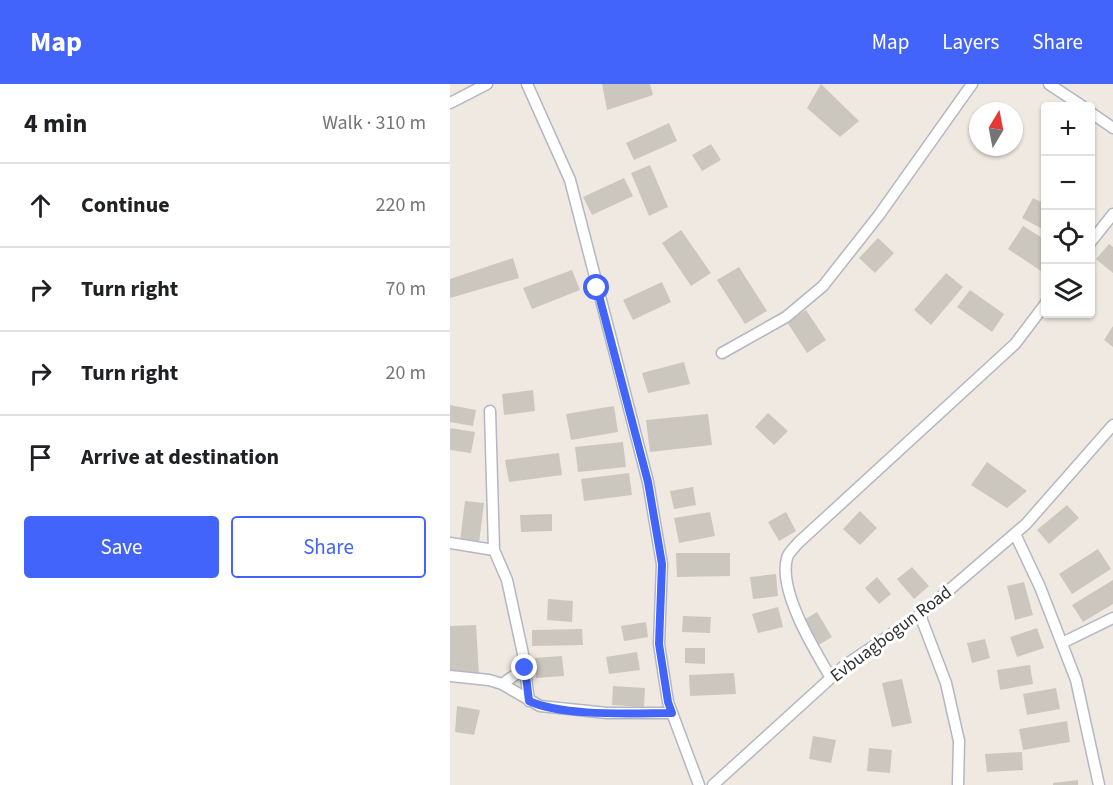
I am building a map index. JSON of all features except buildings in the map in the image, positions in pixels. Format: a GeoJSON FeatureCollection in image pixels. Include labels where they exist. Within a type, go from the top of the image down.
{"type":"FeatureCollection","features":[{"type":"Feature","properties":{"kind":"street"},"geometry":{"type":"LineString","coordinates":[[450,103],[487,84]]}},
{"type":"Feature","properties":{"kind":"street"},"geometry":{"type":"LineString","coordinates":[[527,84],[570,180],[648,482],[662,564],[659,644],[668,702],[699,785]]}},
{"type":"Feature","properties":{"kind":"street"},"geometry":{"type":"LineString","coordinates":[[722,353],[786,316],[823,286],[879,215],[972,84]]}},
{"type":"Feature","properties":{"kind":"street"},"geometry":{"type":"LineString","coordinates":[[1049,84],[1076,102]]}},
{"type":"Feature","properties":{"kind":"street"},"geometry":{"type":"LineString","coordinates":[[1095,115],[1113,128]]}},
{"type":"Feature","properties":{"kind":"street"},"geometry":{"type":"LineString","coordinates":[[1095,237],[1113,214]]}},
{"type":"Feature","properties":{"kind":"street"},"geometry":{"type":"LineString","coordinates":[[831,678],[805,635],[789,590],[786,573],[787,556],[798,543],[1014,344],[1041,309]]}},
{"type":"Feature","properties":{"kind":"street"},"geometry":{"type":"LineString","coordinates":[[490,411],[494,550],[507,580],[525,668],[529,701]]}},
{"type":"Feature","properties":{"kind":"street","name":"Evbuagbogun Road"},"geometry":{"type":"LineString","coordinates":[[713,785],[844,666],[920,615],[1015,534],[1113,425]]}},
{"type":"Feature","properties":{"kind":"street"},"geometry":{"type":"LineString","coordinates":[[1015,534],[1040,587],[1076,680],[1099,785]]}},
{"type":"Feature","properties":{"kind":"street"},"geometry":{"type":"LineString","coordinates":[[450,543],[494,550]]}},
{"type":"Feature","properties":{"kind":"street"},"geometry":{"type":"LineString","coordinates":[[920,615],[946,683],[957,729],[958,785]]}},
{"type":"Feature","properties":{"kind":"street"},"geometry":{"type":"LineString","coordinates":[[1062,643],[1113,618]]}},
{"type":"Feature","properties":{"kind":"street"},"geometry":{"type":"LineString","coordinates":[[502,684],[525,668]]}},
{"type":"Feature","properties":{"kind":"street"},"geometry":{"type":"LineString","coordinates":[[450,676],[489,680],[502,684],[529,701],[548,708],[608,713],[672,713]]}},
{"type":"Feature","properties":{"kind":"route"},"geometry":{"type":"LineString","coordinates":[[525,668],[529,701],[540,706],[608,713],[672,713],[668,702],[659,644],[662,564],[648,482],[597,288]]}}]}
